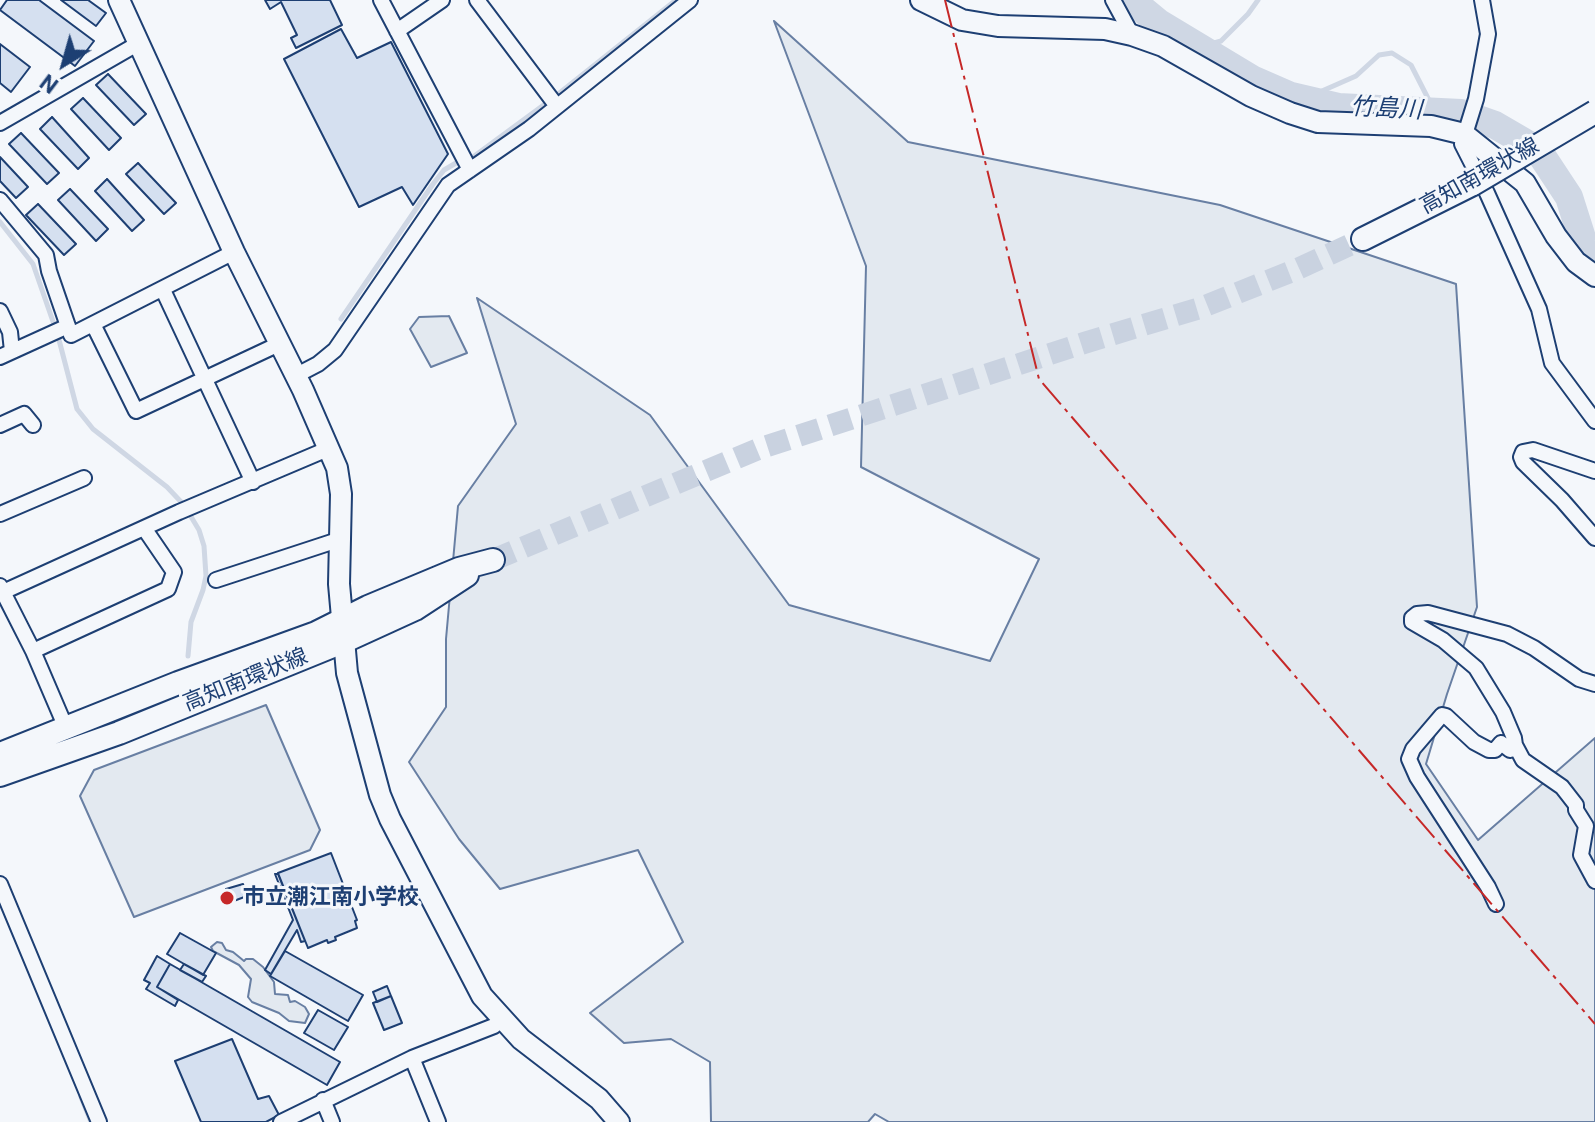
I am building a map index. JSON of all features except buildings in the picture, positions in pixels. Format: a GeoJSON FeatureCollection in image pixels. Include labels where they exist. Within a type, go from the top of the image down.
{"type":"FeatureCollection","features":[{"type":"Feature","properties":{"kind":"main road","name":"高知南環状線"},"geometry":{"type":"LineString","coordinates":[[1363,239],[1473,184],[1595,112]]}},
{"type":"Feature","properties":{"kind":"main road","name":"高知南環状線"},"geometry":{"type":"LineString","coordinates":[[0,775],[119,733],[344,631],[459,569],[487,562]]}},
{"type":"Feature","properties":{"kind":"main road","name":"高知南環状線"},"geometry":{"type":"LineString","coordinates":[[0,754],[178,683],[316,633],[344,631]]}},
{"type":"Feature","properties":{"kind":"street"},"geometry":{"type":"LineString","coordinates":[[119,0],[337,468],[341,494],[339,584],[347,673],[380,795],[482,996],[521,1039],[599,1099],[619,1122]]}},
{"type":"Feature","properties":{"kind":"street"},"geometry":{"type":"LineString","coordinates":[[381,0],[470,170]]}},
{"type":"Feature","properties":{"kind":"street"},"geometry":{"type":"LineString","coordinates":[[397,31],[442,0]]}},
{"type":"Feature","properties":{"kind":"street"},"geometry":{"type":"LineString","coordinates":[[477,0],[556,105]]}},
{"type":"Feature","properties":{"kind":"street"},"geometry":{"type":"LineString","coordinates":[[295,376],[318,364],[335,350],[448,185],[529,129],[690,0]]}},
{"type":"Feature","properties":{"kind":"street"},"geometry":{"type":"LineString","coordinates":[[921,0],[962,20],[998,26],[1105,29],[1132,35],[1163,46],[1251,96],[1318,122],[1446,127],[1468,122]]}},
{"type":"Feature","properties":{"kind":"street"},"geometry":{"type":"LineString","coordinates":[[1113,0],[1132,35]]}},
{"type":"Feature","properties":{"kind":"street"},"geometry":{"type":"LineString","coordinates":[[1482,0],[1488,34],[1462,144],[1539,309],[1552,363],[1595,421]]}},
{"type":"Feature","properties":{"kind":"street"},"geometry":{"type":"LineString","coordinates":[[0,123],[139,43]]}},
{"type":"Feature","properties":{"kind":"street"},"geometry":{"type":"LineString","coordinates":[[1468,122],[1525,183],[1556,236],[1576,262],[1595,276]]}},
{"type":"Feature","properties":{"kind":"street"},"geometry":{"type":"LineString","coordinates":[[0,200],[46,255],[61,329],[71,335],[234,252]]}},
{"type":"Feature","properties":{"kind":"street"},"geometry":{"type":"LineString","coordinates":[[163,290],[253,482]]}},
{"type":"Feature","properties":{"kind":"street"},"geometry":{"type":"LineString","coordinates":[[0,311],[10,332],[6,354]]}},
{"type":"Feature","properties":{"kind":"street"},"geometry":{"type":"LineString","coordinates":[[93,324],[136,411],[279,344]]}},
{"type":"Feature","properties":{"kind":"street"},"geometry":{"type":"LineString","coordinates":[[6,354],[61,329]]}},
{"type":"Feature","properties":{"kind":"street"},"geometry":{"type":"LineString","coordinates":[[0,339],[6,354]]}},
{"type":"Feature","properties":{"kind":"street"},"geometry":{"type":"LineString","coordinates":[[0,425],[24,414],[33,425]]}},
{"type":"Feature","properties":{"kind":"street"},"geometry":{"type":"LineString","coordinates":[[66,728],[2,589],[330,448]]}},
{"type":"Feature","properties":{"kind":"street"},"geometry":{"type":"LineString","coordinates":[[1595,471],[1533,450],[1523,452],[1521,457],[1595,538]]}},
{"type":"Feature","properties":{"kind":"street"},"geometry":{"type":"LineString","coordinates":[[0,514],[84,478]]}},
{"type":"Feature","properties":{"kind":"street"},"geometry":{"type":"LineString","coordinates":[[33,651],[168,589],[174,572],[144,528]]}},
{"type":"Feature","properties":{"kind":"street"},"geometry":{"type":"LineString","coordinates":[[216,580],[341,539]]}},
{"type":"Feature","properties":{"kind":"street"},"geometry":{"type":"LineString","coordinates":[[1595,684],[1579,679],[1534,648],[1507,634],[1428,613],[1414,615],[1412,622],[1443,640],[1476,668],[1503,712],[1523,760],[1562,787],[1576,805],[1586,826],[1581,855],[1595,881]]}},
{"type":"Feature","properties":{"kind":"street"},"geometry":{"type":"LineString","coordinates":[[1496,904],[1417,777],[1409,759],[1413,749],[1442,715],[1474,742],[1489,750],[1495,750],[1501,743],[1510,750],[1515,745]]}},
{"type":"Feature","properties":{"kind":"street"},"geometry":{"type":"LineString","coordinates":[[0,884],[99,1122]]}},
{"type":"Feature","properties":{"kind":"street"},"geometry":{"type":"LineString","coordinates":[[281,1122],[412,1058],[494,1026],[501,1020]]}},
{"type":"Feature","properties":{"kind":"street"},"geometry":{"type":"LineString","coordinates":[[412,1058],[438,1122]]}},
{"type":"Feature","properties":{"kind":"street"},"geometry":{"type":"LineString","coordinates":[[323,1100],[332,1122]]}},
{"type":"Feature","properties":{"kind":"shaded area"},"geometry":{"type":"Polygon","coordinates":[[[774,21],[908,142],[1220,205],[1456,284],[1477,607],[1426,764],[1478,840],[1595,738],[1595,1122],[889,1122],[875,1114],[868,1122],[711,1122],[710,1062],[671,1039],[624,1043],[590,1013],[683,942],[638,850],[500,889],[459,839],[409,762],[446,707],[446,639],[458,506],[516,424],[477,298],[650,415],[789,605],[990,661],[1039,559],[861,467],[866,266],[774,21]]]}},
{"type":"Feature","properties":{"kind":"shaded area"},"geometry":{"type":"Polygon","coordinates":[[[449,316],[467,353],[431,367],[410,329],[419,317],[449,316]]]}},
{"type":"Feature","properties":{"kind":"shaded area"},"geometry":{"type":"Polygon","coordinates":[[[266,705],[320,830],[310,850],[134,917],[80,796],[94,770],[266,705]]]}},
{"type":"Feature","properties":{"kind":"shaded area"},"geometry":{"type":"Polygon","coordinates":[[[217,942],[244,961],[253,959],[263,967],[274,982],[275,994],[288,995],[290,1002],[295,1001],[305,1007],[309,1014],[305,1023],[289,1021],[279,1013],[252,1002],[248,997],[251,979],[239,965],[213,951],[211,947],[217,942]]]}},
{"type":"Feature","properties":{"kind":"waterway"},"geometry":{"type":"LineString","coordinates":[[557,95],[676,0]]}},
{"type":"Feature","properties":{"kind":"waterway","name":"竹島川"},"geometry":{"type":"LineString","coordinates":[[1131,0],[1159,23],[1252,79],[1291,96],[1338,107],[1461,113],[1495,125],[1538,150],[1569,197],[1584,244],[1595,257]]}},
{"type":"Feature","properties":{"kind":"waterway"},"geometry":{"type":"LineString","coordinates":[[1200,47],[1221,41],[1258,0]]}},
{"type":"Feature","properties":{"kind":"waterway"},"geometry":{"type":"LineString","coordinates":[[1306,98],[1356,76],[1379,55],[1392,53],[1411,65],[1435,112]]}},
{"type":"Feature","properties":{"kind":"waterway"},"geometry":{"type":"LineString","coordinates":[[473,157],[545,104]]}},
{"type":"Feature","properties":{"kind":"waterway"},"geometry":{"type":"LineString","coordinates":[[341,319],[433,184],[444,170],[456,163]]}},
{"type":"Feature","properties":{"kind":"waterway"},"geometry":{"type":"LineString","coordinates":[[0,222],[33,264],[58,336],[77,409],[93,429],[167,487],[184,505],[199,530],[204,546],[206,576],[191,622],[188,656]]}},
{"type":"Feature","properties":{"kind":"waterway"},"geometry":{"type":"LineString","coordinates":[[81,1097],[91,1122]]}},
{"type":"Feature","properties":{"kind":"tunnel"},"geometry":{"type":"LineString","coordinates":[[493,560],[761,448],[1200,308],[1363,239]]}},
{"type":"Feature","properties":{"kind":"power"},"geometry":{"type":"LineString","coordinates":[[945,0],[1039,379],[1595,1024]]}},
{"type":"Feature","properties":{"kind":"place","name":"市立潮江南小学校"},"geometry":{"type":"Point","coordinates":[227,898]}}]}
